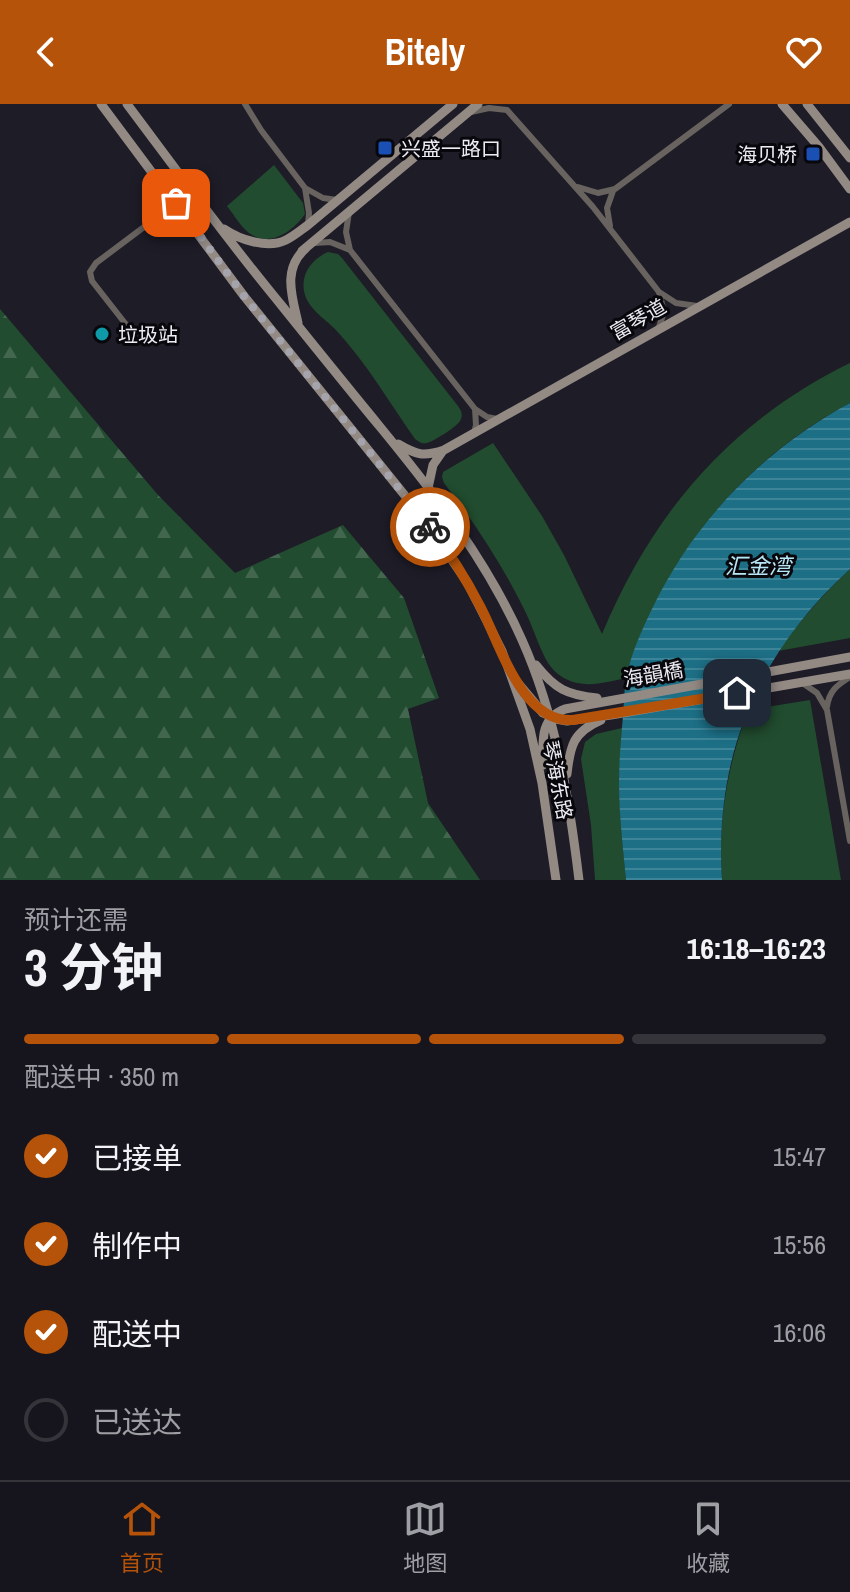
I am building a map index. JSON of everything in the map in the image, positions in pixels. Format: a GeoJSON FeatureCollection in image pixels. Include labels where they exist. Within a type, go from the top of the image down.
{"type":"FeatureCollection","features":[{"type":"Feature","properties":{"kind":"main road","name":"琴海东路"},"geometry":{"type":"LineString","coordinates":[[101,104],[244,296],[438,538],[479,604],[502,651],[530,729],[542,783],[556,880]]}},
{"type":"Feature","properties":{"kind":"main road","name":"琴海东路"},"geometry":{"type":"LineString","coordinates":[[127,104],[428,488],[483,566],[523,642],[551,717],[566,785],[579,880]]}},
{"type":"Feature","properties":{"kind":"main road"},"geometry":{"type":"LineString","coordinates":[[221,227],[250,241],[270,243],[288,239],[453,104]]}},
{"type":"Feature","properties":{"kind":"main road"},"geometry":{"type":"LineString","coordinates":[[300,328],[290,284],[295,261],[306,248],[478,104]]}},
{"type":"Feature","properties":{"kind":"main road"},"geometry":{"type":"LineString","coordinates":[[782,104],[850,189]]}},
{"type":"Feature","properties":{"kind":"main road"},"geometry":{"type":"LineString","coordinates":[[807,104],[850,158]]}},
{"type":"Feature","properties":{"kind":"main road","name":"富琴道"},"geometry":{"type":"LineString","coordinates":[[444,450],[850,222]]}},
{"type":"Feature","properties":{"kind":"main road"},"geometry":{"type":"LineString","coordinates":[[391,441],[420,454],[444,450]]}},
{"type":"Feature","properties":{"kind":"main road"},"geometry":{"type":"LineString","coordinates":[[428,488],[433,465],[444,450]]}},
{"type":"Feature","properties":{"kind":"main road"},"geometry":{"type":"LineString","coordinates":[[502,651],[506,656],[517,657],[524,648],[523,642]]}},
{"type":"Feature","properties":{"kind":"main road"},"geometry":{"type":"LineString","coordinates":[[529,656],[547,679],[561,689],[575,695],[609,700]]}},
{"type":"Feature","properties":{"kind":"main road","name":"海韻橋"},"geometry":{"type":"LineString","coordinates":[[551,717],[565,709],[609,700],[850,657]]}},
{"type":"Feature","properties":{"kind":"main road","name":"海韻橋"},"geometry":{"type":"LineString","coordinates":[[551,717],[569,721],[850,676]]}},
{"type":"Feature","properties":{"kind":"main road"},"geometry":{"type":"LineString","coordinates":[[512,677],[537,708],[551,717],[543,731],[542,783]]}},
{"type":"Feature","properties":{"kind":"main road"},"geometry":{"type":"LineString","coordinates":[[566,785],[569,755],[575,740],[589,726],[611,715]]}},
{"type":"Feature","properties":{"kind":"street"},"geometry":{"type":"LineString","coordinates":[[245,104],[305,188],[323,198],[337,200]]}},
{"type":"Feature","properties":{"kind":"street"},"geometry":{"type":"LineString","coordinates":[[611,229],[607,208],[615,189],[729,104]]}},
{"type":"Feature","properties":{"kind":"street"},"geometry":{"type":"LineString","coordinates":[[468,113],[506,107],[611,229],[659,292],[676,303],[697,306]]}},
{"type":"Feature","properties":{"kind":"street"},"geometry":{"type":"LineString","coordinates":[[574,185],[593,192],[615,189]]}},
{"type":"Feature","properties":{"kind":"street"},"geometry":{"type":"LineString","coordinates":[[305,188],[308,225]]}},
{"type":"Feature","properties":{"kind":"street"},"geometry":{"type":"LineString","coordinates":[[135,336],[92,281],[90,272],[96,263],[176,203]]}},
{"type":"Feature","properties":{"kind":"street"},"geometry":{"type":"LineString","coordinates":[[349,212],[346,232],[350,250],[475,409],[497,419]]}},
{"type":"Feature","properties":{"kind":"street"},"geometry":{"type":"LineString","coordinates":[[306,248],[330,242],[350,250]]}},
{"type":"Feature","properties":{"kind":"street"},"geometry":{"type":"LineString","coordinates":[[659,292],[664,312],[659,328]]}},
{"type":"Feature","properties":{"kind":"street"},"geometry":{"type":"LineString","coordinates":[[474,433],[475,409]]}},
{"type":"Feature","properties":{"kind":"street"},"geometry":{"type":"LineString","coordinates":[[850,676],[832,691],[827,710],[850,841]]}},
{"type":"Feature","properties":{"kind":"street"},"geometry":{"type":"LineString","coordinates":[[801,682],[817,693],[827,710]]}},
{"type":"Feature","properties":{"kind":"green space"},"geometry":{"type":"Polygon","coordinates":[[[274,165],[303,203],[305,214],[283,234],[261,239],[246,230],[227,206],[274,165]]]}},
{"type":"Feature","properties":{"kind":"green space"},"geometry":{"type":"Polygon","coordinates":[[[328,252],[342,258],[458,406],[461,419],[446,433],[427,443],[415,439],[357,355],[309,303],[304,291],[306,273],[317,259],[328,252]]]}},
{"type":"Feature","properties":{"kind":"green space"},"geometry":{"type":"Polygon","coordinates":[[[0,309],[158,495],[235,573],[343,525],[404,598],[439,698],[408,709],[428,803],[480,880],[0,880],[0,309]]]}},
{"type":"Feature","properties":{"kind":"green space"},"geometry":{"type":"Polygon","coordinates":[[[850,363],[850,403],[773,454],[710,518],[684,554],[661,593],[626,678],[581,684],[556,672],[545,657],[523,607],[496,559],[444,483],[443,472],[493,443],[542,516],[602,634],[645,548],[700,475],[768,413],[850,363]]]}},
{"type":"Feature","properties":{"kind":"green space"},"geometry":{"type":"Polygon","coordinates":[[[850,569],[850,638],[778,651],[812,608],[850,569]]]}},
{"type":"Feature","properties":{"kind":"green space"},"geometry":{"type":"Polygon","coordinates":[[[810,700],[841,880],[722,880],[721,836],[726,794],[748,710],[810,700]]]}},
{"type":"Feature","properties":{"kind":"green space"},"geometry":{"type":"Polygon","coordinates":[[[622,728],[619,780],[626,880],[595,880],[581,759],[585,742],[596,734],[622,728]]]}},
{"type":"Feature","properties":{"kind":"water","name":"汇金湾"},"geometry":{"type":"Polygon","coordinates":[[[850,403],[850,569],[790,635],[748,709],[726,790],[721,834],[722,880],[626,880],[619,783],[624,693],[630,662],[647,619],[688,547],[734,491],[788,443],[850,403]]]}},
{"type":"Feature","properties":{"kind":"way so far"},"geometry":{"type":"LineString","coordinates":[[176,203],[244,296],[430,527]]}},
{"type":"Feature","properties":{"kind":"place","name":"兴盛一路口"},"geometry":{"type":"Point","coordinates":[385,148]}},
{"type":"Feature","properties":{"kind":"place","name":"海贝桥"},"geometry":{"type":"Point","coordinates":[813,154]}},
{"type":"Feature","properties":{"kind":"place","name":"垃圾站"},"geometry":{"type":"Point","coordinates":[102,334]}},
{"type":"Feature","properties":{"kind":"route"},"geometry":{"type":"LineString","coordinates":[[430,527],[479,604],[512,677],[543,713],[561,720],[573,720],[737,693]]}}]}
